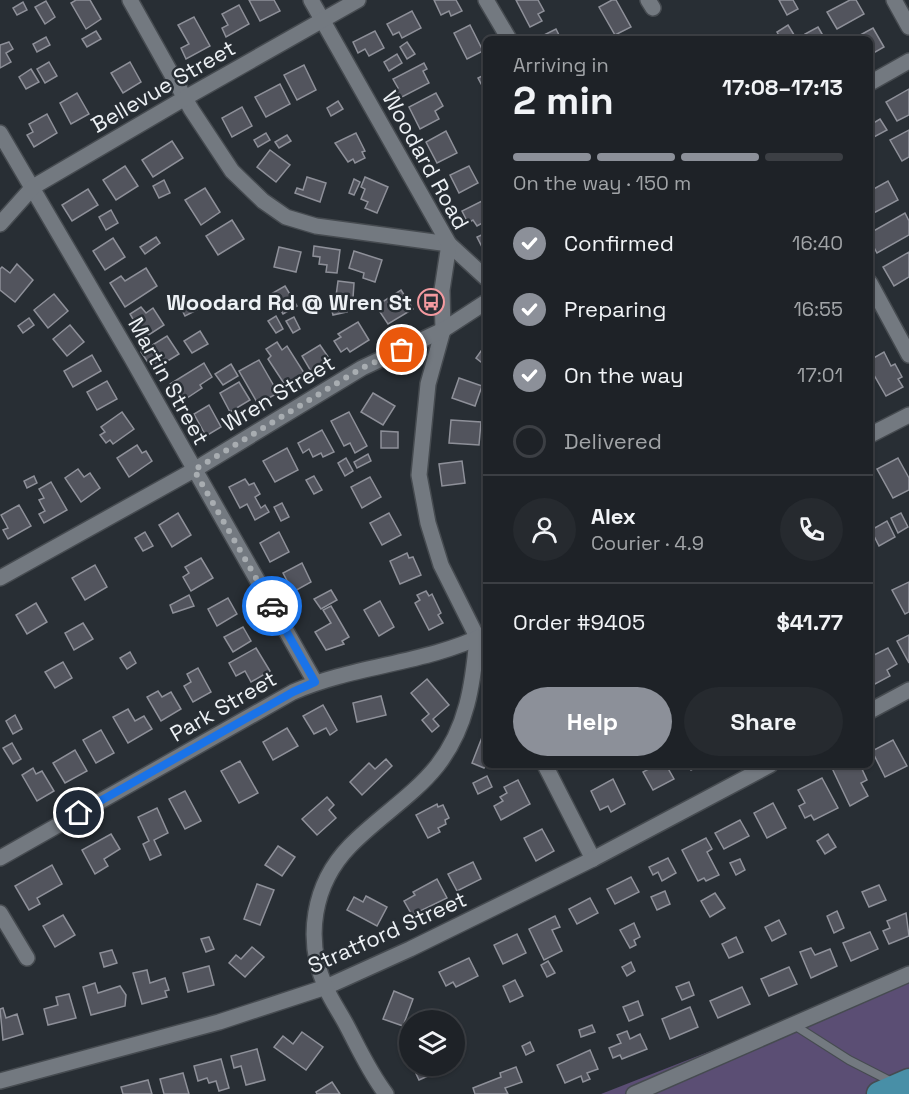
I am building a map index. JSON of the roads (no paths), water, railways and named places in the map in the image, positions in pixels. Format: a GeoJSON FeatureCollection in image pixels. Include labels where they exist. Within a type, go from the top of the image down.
{"type":"FeatureCollection","features":[{"type":"Feature","properties":{"kind":"street"},"geometry":{"type":"LineString","coordinates":[[130,0],[185,98],[232,171],[262,201],[286,217],[338,231],[449,244],[483,275]]}},
{"type":"Feature","properties":{"kind":"street","name":"Woodard Road"},"geometry":{"type":"LineString","coordinates":[[311,0],[449,244],[442,290],[443,330],[428,384],[419,475],[428,523],[441,565],[481,636]]}},
{"type":"Feature","properties":{"kind":"street","name":"Bellevue Street"},"geometry":{"type":"LineString","coordinates":[[0,224],[33,187],[358,0]]}},
{"type":"Feature","properties":{"kind":"street"},"geometry":{"type":"LineString","coordinates":[[486,0],[507,36]]}},
{"type":"Feature","properties":{"kind":"street"},"geometry":{"type":"LineString","coordinates":[[894,0],[909,27]]}},
{"type":"Feature","properties":{"kind":"street"},"geometry":{"type":"LineString","coordinates":[[873,81],[909,61]]}},
{"type":"Feature","properties":{"kind":"street","name":"Martin Street"},"geometry":{"type":"LineString","coordinates":[[0,133],[315,682]]}},
{"type":"Feature","properties":{"kind":"street"},"geometry":{"type":"LineString","coordinates":[[873,289],[909,355]]}},
{"type":"Feature","properties":{"kind":"street","name":"Wren Street"},"geometry":{"type":"LineString","coordinates":[[0,578],[194,470],[362,368],[443,330],[483,304]]}},
{"type":"Feature","properties":{"kind":"street"},"geometry":{"type":"LineString","coordinates":[[873,433],[909,415]]}},
{"type":"Feature","properties":{"kind":"street"},"geometry":{"type":"LineString","coordinates":[[386,1094],[368,1071],[326,987],[313,945],[317,899],[330,871],[350,846],[437,766],[463,722],[473,685],[481,636]]}},
{"type":"Feature","properties":{"kind":"street","name":"Park Street"},"geometry":{"type":"LineString","coordinates":[[0,858],[293,692],[315,682],[441,651],[481,636]]}},
{"type":"Feature","properties":{"kind":"street"},"geometry":{"type":"LineString","coordinates":[[873,709],[909,690]]}},
{"type":"Feature","properties":{"kind":"street"},"geometry":{"type":"LineString","coordinates":[[547,768],[593,859]]}},
{"type":"Feature","properties":{"kind":"street","name":"Stratford Street"},"geometry":{"type":"LineString","coordinates":[[0,1081],[219,1022],[326,987],[410,949],[593,859],[764,768]]}},
{"type":"Feature","properties":{"kind":"street"},"geometry":{"type":"LineString","coordinates":[[0,913],[27,958]]}},
{"type":"Feature","properties":{"kind":"street"},"geometry":{"type":"LineString","coordinates":[[634,1094],[909,975]]}},
{"type":"Feature","properties":{"kind":"lane"},"geometry":{"type":"LineString","coordinates":[[792,1024],[896,1086]]}},
{"type":"Feature","properties":{"kind":"place","name":"Woodard Rd @ Wren St"},"geometry":{"type":"Point","coordinates":[431,302]}}]}
